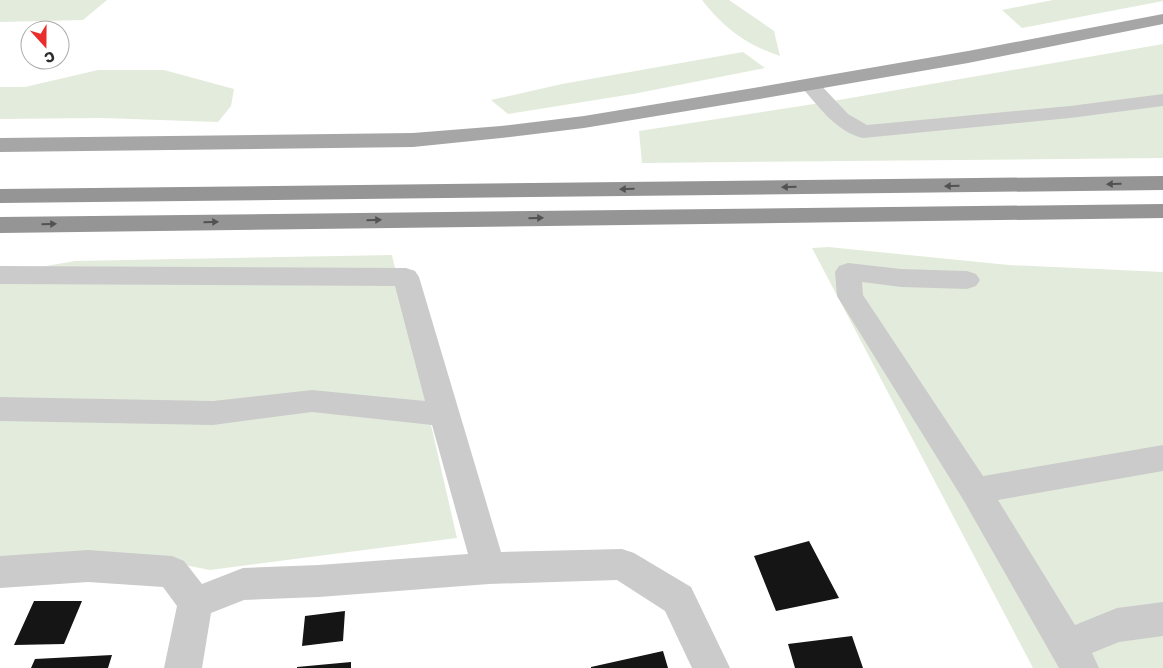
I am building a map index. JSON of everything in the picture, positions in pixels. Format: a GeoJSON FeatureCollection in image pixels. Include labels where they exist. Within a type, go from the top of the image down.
{"type":"FeatureCollection","features":[{"type":"Feature","properties":{"kind":"highway"},"geometry":{"type":"LineString","coordinates":[[0,196],[1163,183]]}},
{"type":"Feature","properties":{"kind":"highway"},"geometry":{"type":"LineString","coordinates":[[0,225],[1163,211]]}},
{"type":"Feature","properties":{"kind":"main road"},"geometry":{"type":"LineString","coordinates":[[0,145],[413,140],[501,132],[584,122],[810,85],[968,57],[1163,19]]}},
{"type":"Feature","properties":{"kind":"street"},"geometry":{"type":"LineString","coordinates":[[810,85],[840,118],[863,132],[1070,112],[1163,100]]}},
{"type":"Feature","properties":{"kind":"street"},"geometry":{"type":"LineString","coordinates":[[967,280],[901,278],[848,272],[850,296],[975,492],[1073,657],[1117,625],[1163,619]]}},
{"type":"Feature","properties":{"kind":"street"},"geometry":{"type":"LineString","coordinates":[[0,275],[406,277],[489,568]]}},
{"type":"Feature","properties":{"kind":"street"},"geometry":{"type":"LineString","coordinates":[[0,408],[213,413],[312,401],[444,415]]}},
{"type":"Feature","properties":{"kind":"street"},"geometry":{"type":"LineString","coordinates":[[975,492],[1163,458]]}},
{"type":"Feature","properties":{"kind":"street"},"geometry":{"type":"LineString","coordinates":[[196,603],[243,584],[319,581],[489,568],[622,564],[678,599],[711,668]]}},
{"type":"Feature","properties":{"kind":"street"},"geometry":{"type":"LineString","coordinates":[[0,572],[88,566],[172,572],[196,603],[182,668]]}},
{"type":"Feature","properties":{"kind":"green space"},"geometry":{"type":"Polygon","coordinates":[[[0,0],[107,0],[83,20],[20,20],[20,22],[0,22],[0,0]]]}},
{"type":"Feature","properties":{"kind":"green space"},"geometry":{"type":"Polygon","coordinates":[[[702,0],[729,0],[774,31],[780,56],[746,41],[736,34],[702,0]]]}},
{"type":"Feature","properties":{"kind":"green space"},"geometry":{"type":"Polygon","coordinates":[[[1053,0],[1163,1],[1022,28],[1002,10],[1053,0]]]}},
{"type":"Feature","properties":{"kind":"green space"},"geometry":{"type":"Polygon","coordinates":[[[1163,44],[1163,158],[642,163],[639,131],[827,102],[1163,44]]]}},
{"type":"Feature","properties":{"kind":"green space"},"geometry":{"type":"Polygon","coordinates":[[[743,52],[765,68],[633,94],[508,114],[491,100],[562,84],[743,52]]]}},
{"type":"Feature","properties":{"kind":"green space"},"geometry":{"type":"Polygon","coordinates":[[[98,70],[164,70],[234,89],[231,106],[218,122],[101,118],[0,119],[0,87],[25,87],[98,70]]]}},
{"type":"Feature","properties":{"kind":"green space"},"geometry":{"type":"Polygon","coordinates":[[[828,247],[1009,265],[1163,272],[1163,668],[1033,668],[812,248],[828,247]]]}},
{"type":"Feature","properties":{"kind":"green space"},"geometry":{"type":"Polygon","coordinates":[[[392,255],[457,538],[210,570],[134,555],[0,562],[0,274],[75,261],[392,255]]]}},
{"type":"Feature","properties":{"kind":"building"},"geometry":{"type":"Polygon","coordinates":[[[809,541],[839,598],[776,611],[754,556],[809,541]]]}},
{"type":"Feature","properties":{"kind":"building"},"geometry":{"type":"Polygon","coordinates":[[[34,601],[82,601],[64,644],[14,645],[34,601]]]}},
{"type":"Feature","properties":{"kind":"building"},"geometry":{"type":"Polygon","coordinates":[[[345,611],[343,641],[302,646],[305,616],[345,611]]]}},
{"type":"Feature","properties":{"kind":"building"},"geometry":{"type":"Polygon","coordinates":[[[852,636],[863,668],[795,668],[788,644],[852,636]]]}},
{"type":"Feature","properties":{"kind":"building"},"geometry":{"type":"Polygon","coordinates":[[[663,651],[668,668],[591,668],[591,667],[663,651]]]}},
{"type":"Feature","properties":{"kind":"building"},"geometry":{"type":"Polygon","coordinates":[[[112,655],[108,668],[31,668],[35,659],[112,655]]]}},
{"type":"Feature","properties":{"kind":"building"},"geometry":{"type":"Polygon","coordinates":[[[351,662],[351,668],[297,668],[297,667],[351,662]]]}}]}
